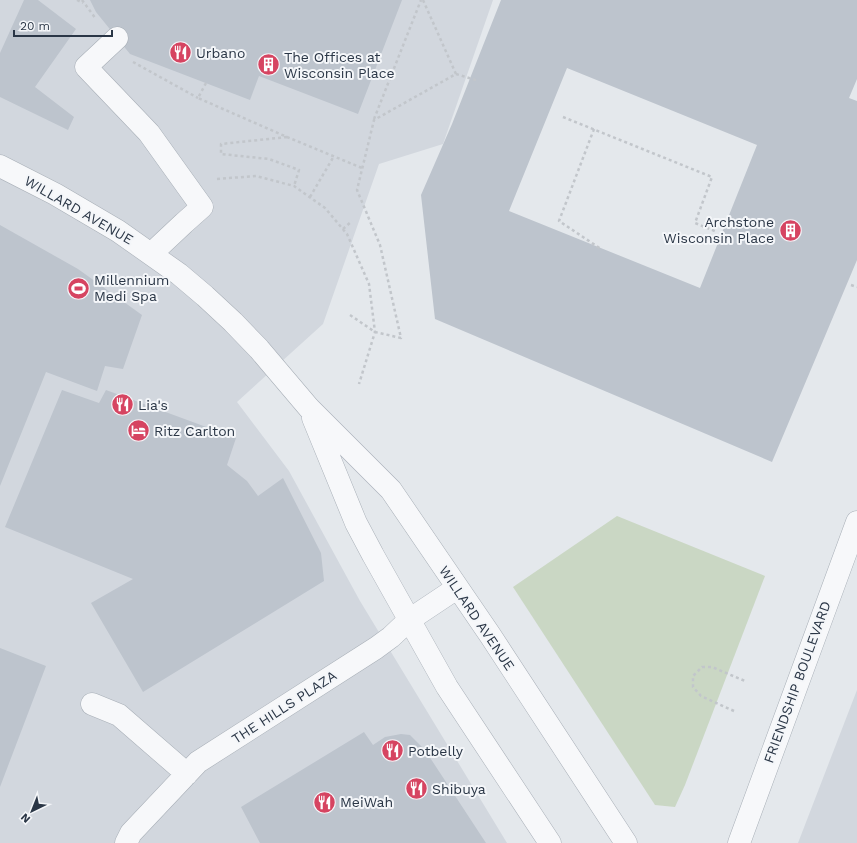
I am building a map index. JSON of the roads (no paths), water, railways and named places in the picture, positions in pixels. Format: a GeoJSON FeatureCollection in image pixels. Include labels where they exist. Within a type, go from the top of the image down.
{"type":"FeatureCollection","features":[{"type":"Feature","properties":{"kind":"street"},"geometry":{"type":"LineString","coordinates":[[116,38],[86,67],[149,133],[202,207],[152,254]]}},
{"type":"Feature","properties":{"kind":"street","name":"WILLARD AVENUE"},"geometry":{"type":"LineString","coordinates":[[0,166],[86,211],[118,231],[152,254],[205,296],[259,349],[309,408],[391,490],[626,843]]}},
{"type":"Feature","properties":{"kind":"street","name":"WILLARD AVENUE"},"geometry":{"type":"LineString","coordinates":[[309,408],[356,523],[448,687],[550,843]]}},
{"type":"Feature","properties":{"kind":"street","name":"FRIENDSHIP BOULEVARD"},"geometry":{"type":"LineString","coordinates":[[739,843],[857,522]]}},
{"type":"Feature","properties":{"kind":"street","name":"THE HILLS PLAZA"},"geometry":{"type":"LineString","coordinates":[[126,843],[131,833],[198,762],[386,641],[410,620],[457,588]]}},
{"type":"Feature","properties":{"kind":"street"},"geometry":{"type":"LineString","coordinates":[[92,704],[119,715],[187,774]]}},
{"type":"Feature","properties":{"kind":"place","name":"Urbano"},"geometry":{"type":"Point","coordinates":[180,53]}},
{"type":"Feature","properties":{"kind":"place","name":"The Offices at Wisconsin Place"},"geometry":{"type":"Point","coordinates":[268,65]}},
{"type":"Feature","properties":{"kind":"place","name":"Archstone Wisconsin Place"},"geometry":{"type":"Point","coordinates":[790,230]}},
{"type":"Feature","properties":{"kind":"place","name":"Millennium Medi Spa"},"geometry":{"type":"Point","coordinates":[79,288]}},
{"type":"Feature","properties":{"kind":"place","name":"Lia's"},"geometry":{"type":"Point","coordinates":[122,405]}},
{"type":"Feature","properties":{"kind":"place","name":"Ritz Carlton"},"geometry":{"type":"Point","coordinates":[139,431]}},
{"type":"Feature","properties":{"kind":"place","name":"Potbelly"},"geometry":{"type":"Point","coordinates":[393,751]}},
{"type":"Feature","properties":{"kind":"place","name":"Shibuya"},"geometry":{"type":"Point","coordinates":[417,789]}},
{"type":"Feature","properties":{"kind":"place","name":"MeiWah"},"geometry":{"type":"Point","coordinates":[325,802]}}]}
